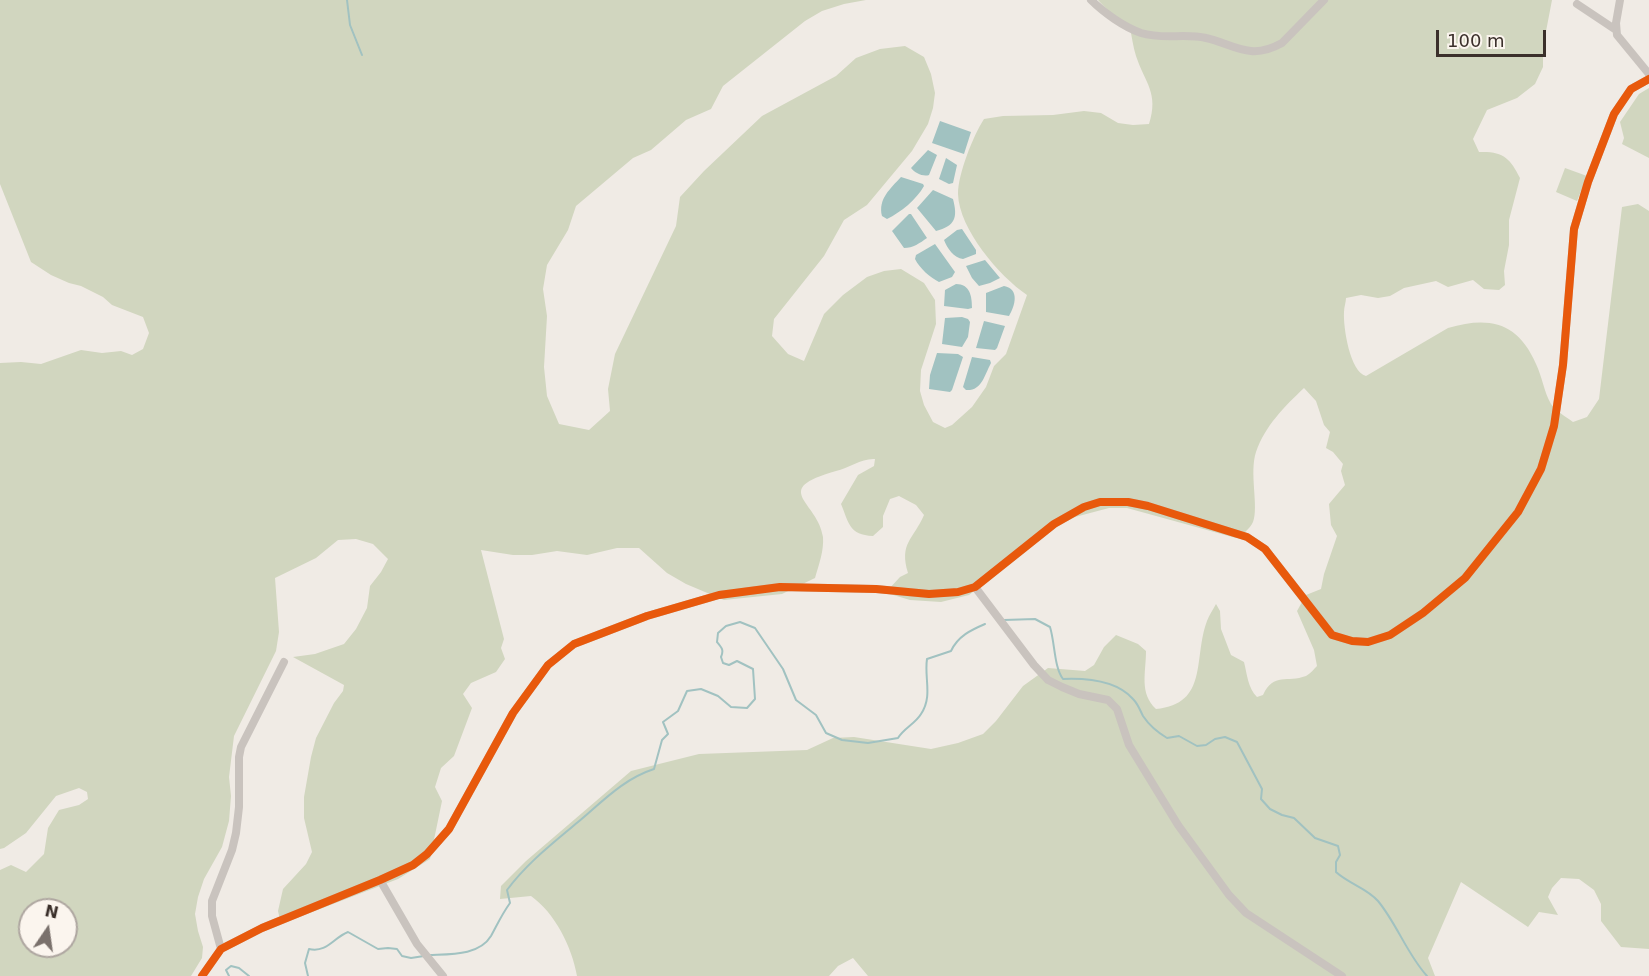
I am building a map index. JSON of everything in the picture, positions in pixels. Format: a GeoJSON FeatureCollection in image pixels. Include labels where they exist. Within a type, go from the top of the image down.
{"type":"FeatureCollection","features":[{"type":"Feature","properties":{"kind":"street"},"geometry":{"type":"LineString","coordinates":[[1091,0],[1140,33],[1160,37],[1200,36],[1252,51],[1274,48],[1282,43],[1324,0]]}},
{"type":"Feature","properties":{"kind":"street"},"geometry":{"type":"LineString","coordinates":[[1616,30],[1620,0]]}},
{"type":"Feature","properties":{"kind":"street"},"geometry":{"type":"LineString","coordinates":[[1577,4],[1616,30],[1622,43],[1649,74]]}},
{"type":"Feature","properties":{"kind":"street"},"geometry":{"type":"LineString","coordinates":[[202,976],[222,949],[262,928],[413,865],[427,854],[442,838],[513,713],[548,665],[574,644],[647,616],[719,595],[780,587],[946,594],[975,587],[1046,530],[1073,512],[1100,502],[1115,501],[1148,506],[1223,528],[1256,542],[1265,549],[1325,628],[1339,639],[1377,640],[1402,629],[1465,578],[1518,512],[1541,469],[1554,426],[1563,365],[1572,249],[1580,208],[1614,114],[1631,89],[1649,79]]}},
{"type":"Feature","properties":{"kind":"street"},"geometry":{"type":"LineString","coordinates":[[975,587],[1048,680],[1079,694],[1108,700],[1117,709],[1129,745],[1139,763],[1178,825],[1240,907],[1342,976]]}},
{"type":"Feature","properties":{"kind":"street"},"geometry":{"type":"LineString","coordinates":[[222,949],[212,916],[212,901],[232,850],[236,833],[240,807],[239,757],[241,747],[284,662]]}},
{"type":"Feature","properties":{"kind":"street"},"geometry":{"type":"LineString","coordinates":[[380,880],[417,944],[443,976]]}},
{"type":"Feature","properties":{"kind":"green space"},"geometry":{"type":"Polygon","coordinates":[[[0,0],[866,0],[822,11],[805,21],[723,86],[711,109],[686,120],[651,150],[633,158],[576,206],[568,230],[547,265],[543,289],[547,316],[544,367],[547,396],[559,424],[589,430],[610,411],[608,389],[615,354],[676,226],[680,197],[762,116],[836,76],[856,58],[880,49],[905,46],[924,57],[931,74],[935,93],[928,124],[912,151],[867,205],[844,220],[824,256],[774,319],[772,336],[788,354],[804,361],[824,314],[843,295],[867,277],[884,271],[901,269],[924,283],[935,300],[936,324],[921,370],[920,391],[933,422],[945,428],[952,425],[972,407],[986,387],[994,366],[1006,354],[1027,295],[993,264],[982,250],[965,222],[960,208],[958,194],[963,166],[984,119],[1084,111],[1101,113],[1118,123],[1149,124],[1152,113],[1152,96],[1136,56],[1130,28],[1116,19],[1098,0],[1552,0],[1543,47],[1543,67],[1535,84],[1517,98],[1487,110],[1473,139],[1479,152],[1494,153],[1505,157],[1513,165],[1520,178],[1509,220],[1509,245],[1504,271],[1505,285],[1499,290],[1484,289],[1473,280],[1448,287],[1436,281],[1404,288],[1390,296],[1378,298],[1361,295],[1346,298],[1345,328],[1352,358],[1360,373],[1366,376],[1448,328],[1477,323],[1501,326],[1511,331],[1529,350],[1553,407],[1573,422],[1587,417],[1599,399],[1622,207],[1638,204],[1649,211],[1649,949],[1621,947],[1601,921],[1601,904],[1594,890],[1579,879],[1561,878],[1548,897],[1558,915],[1539,912],[1528,927],[1461,882],[1428,958],[1435,976],[868,976],[853,958],[838,966],[829,976],[577,976],[567,942],[555,921],[540,903],[531,896],[500,899],[501,886],[526,861],[631,771],[699,754],[807,750],[833,738],[854,737],[931,749],[958,743],[983,734],[1023,686],[1048,668],[1085,671],[1094,665],[1104,647],[1116,635],[1138,644],[1146,651],[1145,689],[1151,703],[1156,709],[1173,705],[1192,689],[1203,635],[1216,604],[1220,611],[1221,629],[1231,655],[1244,662],[1250,685],[1257,697],[1263,695],[1267,688],[1276,681],[1307,675],[1317,666],[1314,650],[1297,611],[1306,595],[1321,589],[1337,536],[1331,525],[1329,504],[1345,485],[1341,471],[1343,464],[1333,452],[1326,448],[1330,432],[1324,425],[1316,401],[1304,388],[1276,417],[1264,434],[1256,452],[1253,470],[1255,516],[1246,532],[1238,537],[1127,508],[1109,508],[1075,517],[1057,526],[969,595],[941,602],[910,600],[890,594],[888,590],[900,577],[908,573],[906,548],[924,515],[916,505],[899,496],[890,499],[883,516],[883,527],[873,536],[859,533],[848,522],[841,504],[858,475],[874,466],[875,459],[860,462],[805,484],[801,491],[802,498],[819,525],[823,537],[822,552],[815,578],[782,594],[724,600],[686,584],[667,573],[639,548],[617,548],[587,555],[557,551],[513,555],[481,550],[504,639],[501,648],[505,659],[496,672],[471,683],[463,694],[472,708],[454,756],[441,768],[435,787],[442,801],[430,859],[398,879],[281,924],[278,911],[283,889],[306,864],[312,852],[304,818],[304,797],[316,738],[334,703],[343,691],[344,685],[293,657],[315,654],[344,644],[356,629],[367,608],[370,586],[388,559],[373,544],[356,539],[338,540],[316,558],[275,578],[279,632],[276,651],[234,736],[229,777],[231,796],[229,821],[222,847],[204,879],[198,897],[195,914],[203,947],[202,958],[191,976],[0,976],[0,870],[11,865],[26,872],[44,854],[48,828],[59,810],[79,805],[88,799],[87,792],[79,788],[56,796],[26,833],[0,849],[0,363],[41,364],[81,350],[102,353],[121,351],[132,355],[143,349],[149,333],[143,317],[112,305],[103,297],[51,275],[31,262],[0,184],[0,0]]]}},
{"type":"Feature","properties":{"kind":"green space"},"geometry":{"type":"Polygon","coordinates":[[[1649,88],[1649,158],[1622,144],[1624,138],[1620,122],[1639,94],[1649,88]]]}},
{"type":"Feature","properties":{"kind":"green space"},"geometry":{"type":"Polygon","coordinates":[[[1565,168],[1587,176],[1577,201],[1556,192],[1565,168]]]}},
{"type":"Feature","properties":{"kind":"water"},"geometry":{"type":"Polygon","coordinates":[[[940,121],[971,132],[964,154],[932,143],[940,121]]]}},
{"type":"Feature","properties":{"kind":"water"},"geometry":{"type":"Polygon","coordinates":[[[928,150],[937,155],[929,175],[922,175],[911,168],[928,150]]]}},
{"type":"Feature","properties":{"kind":"water"},"geometry":{"type":"Polygon","coordinates":[[[946,158],[957,165],[953,183],[949,184],[939,179],[946,158]]]}},
{"type":"Feature","properties":{"kind":"water"},"geometry":{"type":"Polygon","coordinates":[[[901,177],[924,186],[908,205],[887,219],[882,216],[883,199],[901,177]]]}},
{"type":"Feature","properties":{"kind":"water"},"geometry":{"type":"Polygon","coordinates":[[[933,190],[953,199],[955,211],[951,224],[936,231],[917,208],[933,190]]]}},
{"type":"Feature","properties":{"kind":"water"},"geometry":{"type":"Polygon","coordinates":[[[909,214],[927,238],[904,248],[892,231],[909,214]]]}},
{"type":"Feature","properties":{"kind":"water"},"geometry":{"type":"Polygon","coordinates":[[[962,229],[976,250],[976,254],[963,259],[951,252],[944,240],[962,229]]]}},
{"type":"Feature","properties":{"kind":"water"},"geometry":{"type":"Polygon","coordinates":[[[935,244],[955,272],[952,277],[939,282],[932,278],[915,259],[916,255],[935,244]]]}},
{"type":"Feature","properties":{"kind":"water"},"geometry":{"type":"Polygon","coordinates":[[[985,260],[1000,278],[979,286],[966,266],[985,260]]]}},
{"type":"Feature","properties":{"kind":"water"},"geometry":{"type":"Polygon","coordinates":[[[956,284],[967,288],[971,295],[972,308],[944,306],[945,290],[956,284]]]}},
{"type":"Feature","properties":{"kind":"water"},"geometry":{"type":"Polygon","coordinates":[[[1004,286],[1012,291],[1015,298],[1009,316],[986,312],[986,293],[1004,286]]]}},
{"type":"Feature","properties":{"kind":"water"},"geometry":{"type":"Polygon","coordinates":[[[962,317],[970,322],[968,337],[962,347],[942,344],[945,318],[962,317]]]}},
{"type":"Feature","properties":{"kind":"water"},"geometry":{"type":"Polygon","coordinates":[[[984,321],[1005,326],[995,350],[976,348],[984,321]]]}},
{"type":"Feature","properties":{"kind":"water"},"geometry":{"type":"Polygon","coordinates":[[[937,353],[958,354],[963,357],[950,392],[929,389],[930,375],[937,353]]]}},
{"type":"Feature","properties":{"kind":"water"},"geometry":{"type":"Polygon","coordinates":[[[972,357],[990,360],[991,363],[979,385],[966,390],[963,387],[972,357]]]}},
{"type":"Feature","properties":{"kind":"waterway"},"geometry":{"type":"LineString","coordinates":[[347,0],[350,25],[362,55]]}},
{"type":"Feature","properties":{"kind":"waterway"},"geometry":{"type":"LineString","coordinates":[[1004,620],[1035,619],[1050,627],[1058,668],[1063,679],[1091,680],[1119,688],[1135,701],[1143,716],[1167,738],[1179,736],[1197,746],[1206,745],[1215,739],[1225,737],[1237,742],[1262,789],[1261,799],[1270,809],[1294,818],[1315,838],[1338,846],[1340,855],[1336,862],[1336,872],[1378,901],[1427,976]]}},
{"type":"Feature","properties":{"kind":"waterway"},"geometry":{"type":"LineString","coordinates":[[429,955],[463,953],[486,943],[510,903],[507,890],[523,871],[613,792],[632,779],[654,769],[662,740],[668,734],[663,722],[678,711],[687,691],[701,689],[718,696],[731,707],[747,708],[755,699],[753,669],[737,661],[729,665],[723,663],[722,649],[717,642],[718,633],[726,626],[740,622],[755,628],[783,669],[796,700],[816,715],[826,733],[842,740],[868,743],[898,738],[916,721],[927,700],[927,659],[951,651],[961,637],[985,624]]}},
{"type":"Feature","properties":{"kind":"waterway"},"geometry":{"type":"LineString","coordinates":[[308,976],[305,963],[309,949],[321,949],[348,932],[378,949],[397,949],[402,956],[411,958],[424,956]]}},
{"type":"Feature","properties":{"kind":"waterway"},"geometry":{"type":"LineString","coordinates":[[229,976],[226,970],[231,966],[239,968],[249,976]]}},
{"type":"Feature","properties":{"kind":"cycle path"},"geometry":{"type":"LineString","coordinates":[[202,976],[221,949],[262,928],[413,865],[427,854],[449,829],[513,713],[548,665],[574,644],[647,616],[719,595],[780,587],[876,589],[929,594],[958,592],[975,587],[1054,524],[1084,507],[1100,502],[1128,502],[1148,506],[1247,537],[1265,549],[1332,635],[1352,641],[1368,642],[1390,635],[1423,613],[1465,578],[1518,512],[1541,469],[1554,426],[1563,365],[1574,229],[1588,182],[1614,114],[1631,89],[1649,79]]}}]}
